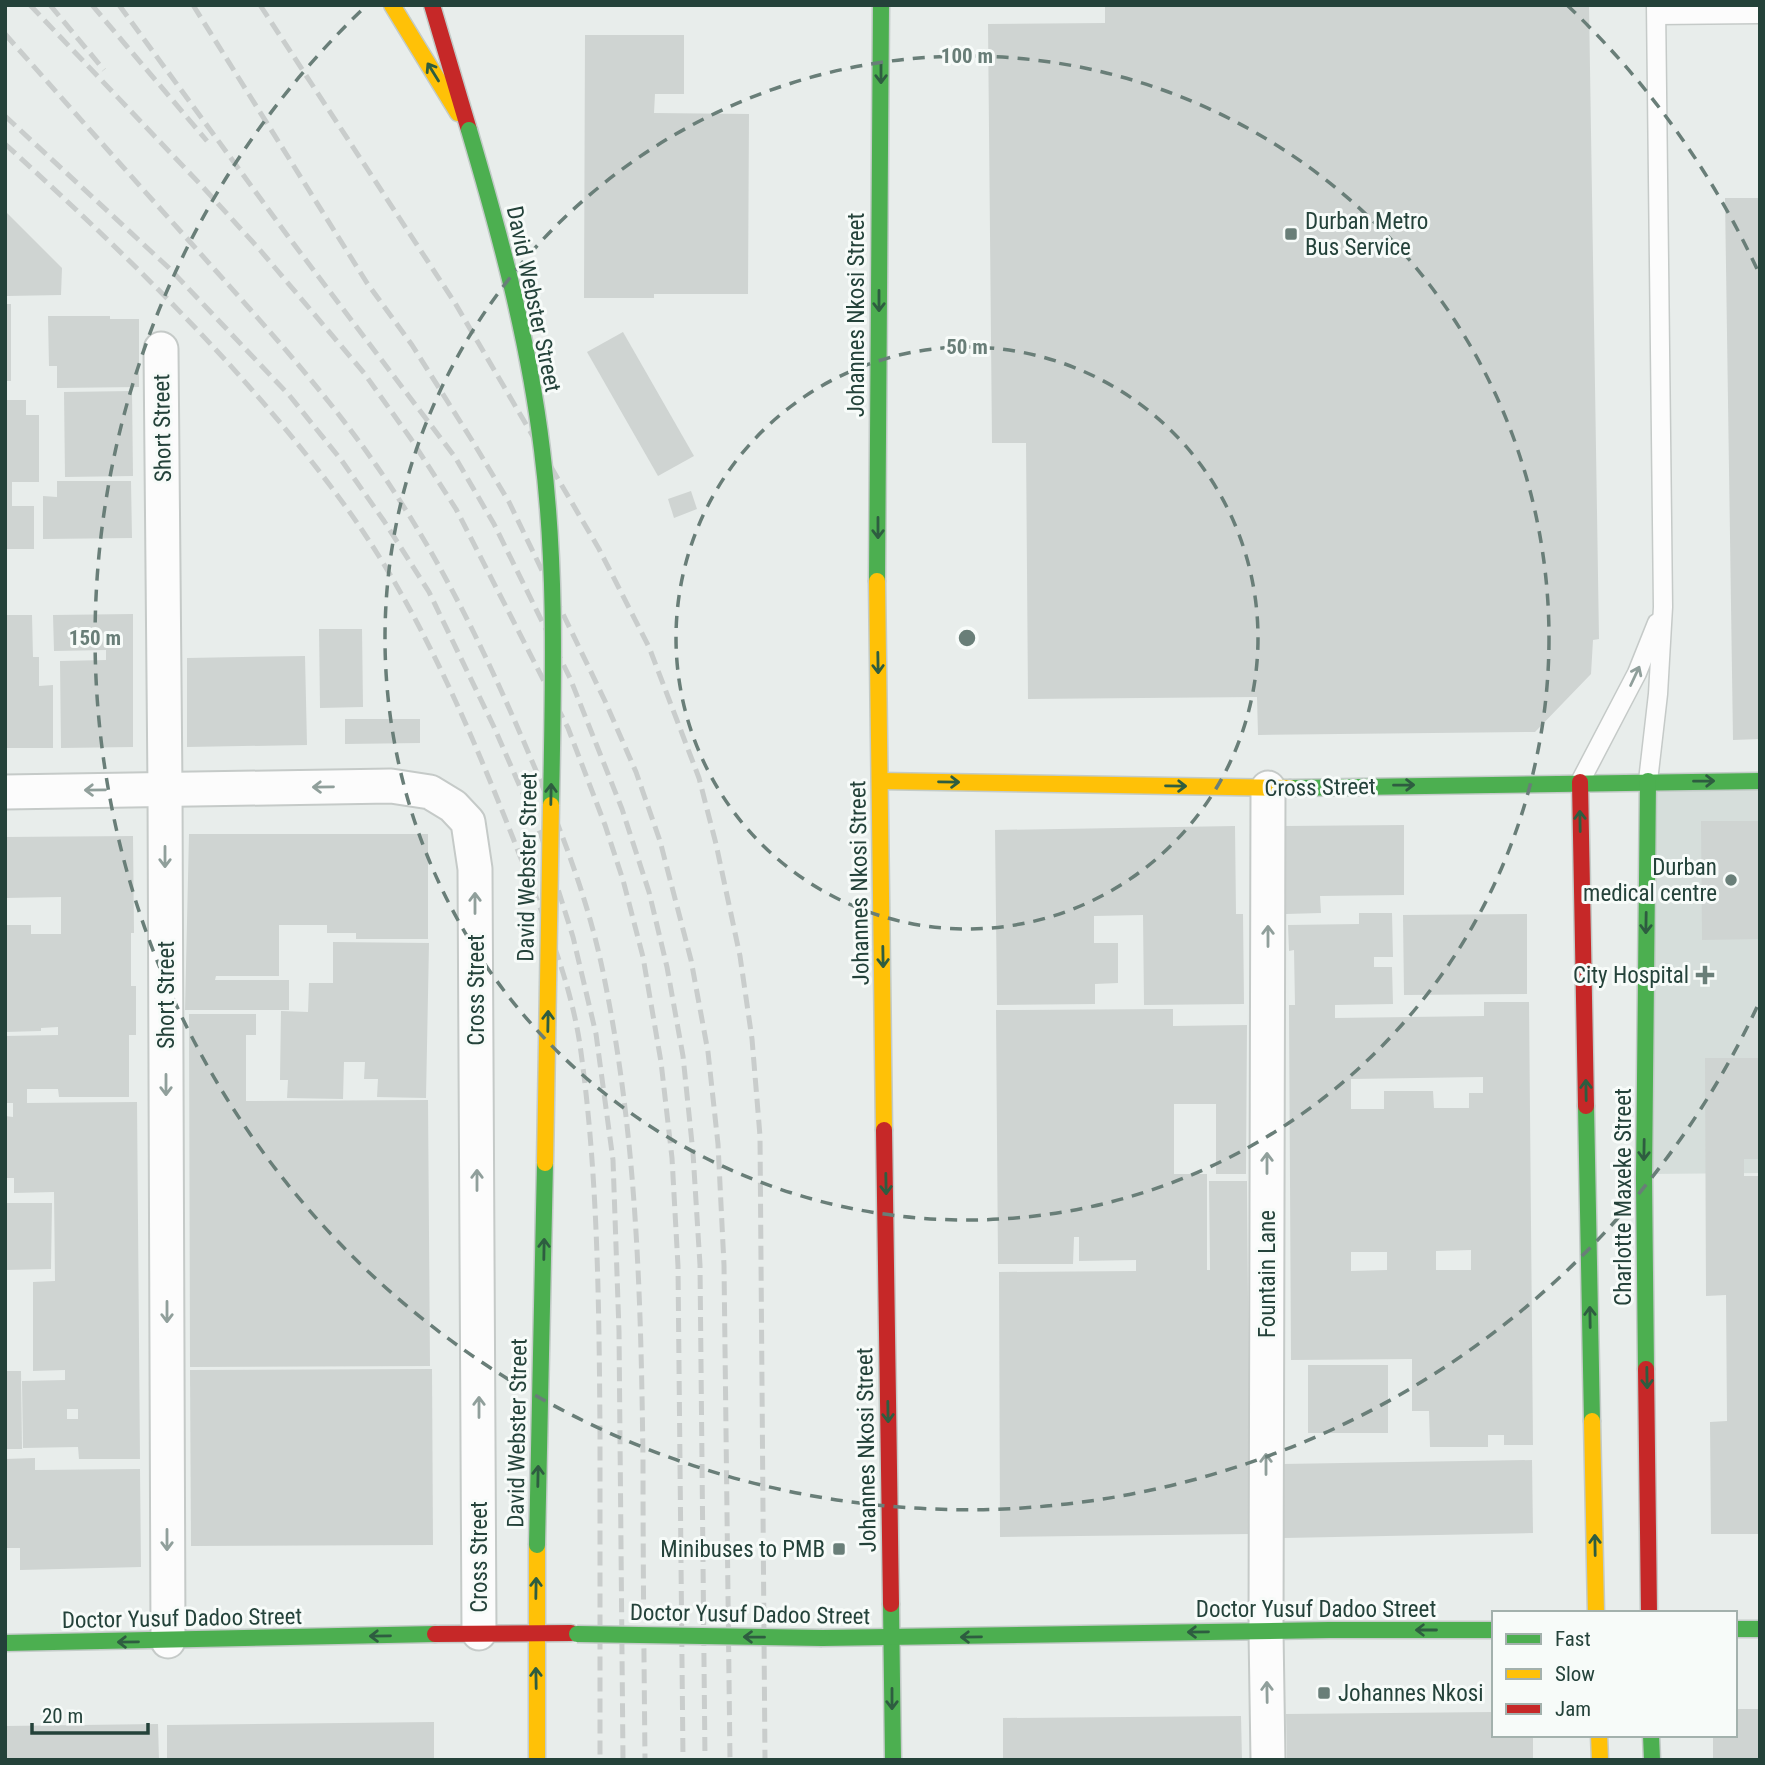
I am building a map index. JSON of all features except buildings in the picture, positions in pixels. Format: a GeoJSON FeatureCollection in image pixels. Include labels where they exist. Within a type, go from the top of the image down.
{"type":"FeatureCollection","features":[{"type":"Feature","properties":{"kind":"main road","name":"David Webster Street"},"geometry":{"type":"LineString","coordinates":[[392,5],[469,130],[499,232],[524,338],[542,451],[553,582],[548,1058],[535,1632],[537,1760]]}},
{"type":"Feature","properties":{"kind":"main road"},"geometry":{"type":"LineString","coordinates":[[432,5],[469,130]]}},
{"type":"Feature","properties":{"kind":"main road","name":"Johannes Nkosi Street"},"geometry":{"type":"LineString","coordinates":[[881,5],[877,581],[893,1760]]}},
{"type":"Feature","properties":{"kind":"main road","name":"Cross Street"},"geometry":{"type":"LineString","coordinates":[[880,781],[1268,788],[1760,780]]}},
{"type":"Feature","properties":{"kind":"main road","name":"Charlotte Maxeke Street"},"geometry":{"type":"LineString","coordinates":[[1648,781],[1639,1198],[1649,1611]]}},
{"type":"Feature","properties":{"kind":"main road","name":"Charlotte Maxeke Street"},"geometry":{"type":"LineString","coordinates":[[1580,782],[1594,1200],[1596,1611]]}},
{"type":"Feature","properties":{"kind":"main road"},"geometry":{"type":"LineString","coordinates":[[1737,1629],[1760,1629]]}},
{"type":"Feature","properties":{"kind":"main road","name":"Doctor Yusuf Dadoo Street"},"geometry":{"type":"LineString","coordinates":[[5,1643],[168,1642],[535,1632],[891,1639],[1266,1631],[1492,1630]]}},
{"type":"Feature","properties":{"kind":"main road"},"geometry":{"type":"LineString","coordinates":[[1599,1737],[1600,1760]]}},
{"type":"Feature","properties":{"kind":"main road"},"geometry":{"type":"LineString","coordinates":[[1651,1737],[1652,1760]]}},
{"type":"Feature","properties":{"kind":"street","name":"Short Street"},"geometry":{"type":"LineString","coordinates":[[161,349],[168,1642]]}},
{"type":"Feature","properties":{"kind":"street","name":"Cross Street"},"geometry":{"type":"LineString","coordinates":[[5,792],[391,786],[430,792],[453,806],[468,822],[475,869],[480,1633]]}},
{"type":"Feature","properties":{"kind":"street","name":"Fountain Lane"},"geometry":{"type":"LineString","coordinates":[[1268,788],[1268,1760]]}},
{"type":"Feature","properties":{"kind":"lane"},"geometry":{"type":"LineString","coordinates":[[1648,781],[1658,694],[1663,607],[1657,10],[1760,14]]}},
{"type":"Feature","properties":{"kind":"lane"},"geometry":{"type":"LineString","coordinates":[[1580,782],[1637,673],[1663,607]]}},
{"type":"Feature","properties":{"kind":"shaded area","name":"City Hospital"},"geometry":{"type":"Polygon","coordinates":[[[1760,776],[1760,1173],[1649,1174],[1652,777],[1760,776]]]}},
{"type":"Feature","properties":{"kind":"railway"},"geometry":{"type":"LineString","coordinates":[[30,5],[260,250],[364,373],[411,439],[456,509],[568,728],[605,825],[643,957],[661,1062],[672,1158],[678,1266],[683,1760]]}},
{"type":"Feature","properties":{"kind":"railway"},"geometry":{"type":"LineString","coordinates":[[50,5],[104,70]]}},
{"type":"Feature","properties":{"kind":"railway"},"geometry":{"type":"LineString","coordinates":[[92,5],[207,141]]}},
{"type":"Feature","properties":{"kind":"railway"},"geometry":{"type":"LineString","coordinates":[[119,5],[290,239],[455,457],[494,524],[570,678],[622,809],[649,892],[667,967],[683,1056],[693,1153],[700,1265],[705,1760]]}},
{"type":"Feature","properties":{"kind":"railway"},"geometry":{"type":"LineString","coordinates":[[193,5],[367,283],[412,345],[509,502],[605,701],[636,772],[660,841],[691,960],[708,1052],[718,1144],[724,1265],[730,1760]]}},
{"type":"Feature","properties":{"kind":"railway"},"geometry":{"type":"LineString","coordinates":[[260,5],[455,303],[599,549],[649,647],[699,778],[740,956],[752,1039],[760,1136],[765,1760]]}},
{"type":"Feature","properties":{"kind":"railway"},"geometry":{"type":"LineString","coordinates":[[5,34],[287,351],[376,465],[399,499],[460,605],[513,716],[563,837],[583,894],[599,953],[616,1041],[631,1161],[641,1340],[645,1760]]}},
{"type":"Feature","properties":{"kind":"railway"},"geometry":{"type":"LineString","coordinates":[[5,116],[169,268],[289,395],[342,461],[429,592],[494,727],[541,835],[573,937],[596,1034],[613,1160],[619,1331],[623,1760]]}},
{"type":"Feature","properties":{"kind":"railway"},"geometry":{"type":"LineString","coordinates":[[5,144],[185,317],[269,409],[346,507],[396,585],[440,667],[478,752],[543,914],[575,1018],[591,1141],[600,1385],[600,1760]]}},
{"type":"Feature","properties":{"kind":"traffic: fast"},"geometry":{"type":"LineString","coordinates":[[877,581],[881,5]]}},
{"type":"Feature","properties":{"kind":"traffic: fast"},"geometry":{"type":"LineString","coordinates":[[469,130],[512,288],[542,450],[552,583],[551,805]]}},
{"type":"Feature","properties":{"kind":"traffic: fast"},"geometry":{"type":"LineString","coordinates":[[1646,1369],[1644,1179],[1648,781]]}},
{"type":"Feature","properties":{"kind":"traffic: fast"},"geometry":{"type":"LineString","coordinates":[[1290,788],[1760,781]]}},
{"type":"Feature","properties":{"kind":"traffic: fast"},"geometry":{"type":"LineString","coordinates":[[1586,1106],[1592,1421]]}},
{"type":"Feature","properties":{"kind":"traffic: fast"},"geometry":{"type":"LineString","coordinates":[[537,1545],[545,1163]]}},
{"type":"Feature","properties":{"kind":"traffic: fast"},"geometry":{"type":"LineString","coordinates":[[891,1604],[893,1760]]}},
{"type":"Feature","properties":{"kind":"traffic: fast"},"geometry":{"type":"LineString","coordinates":[[1737,1629],[1760,1629]]}},
{"type":"Feature","properties":{"kind":"traffic: fast"},"geometry":{"type":"LineString","coordinates":[[822,1638],[1492,1630]]}},
{"type":"Feature","properties":{"kind":"traffic: fast"},"geometry":{"type":"LineString","coordinates":[[5,1643],[435,1634]]}},
{"type":"Feature","properties":{"kind":"traffic: fast"},"geometry":{"type":"LineString","coordinates":[[577,1634],[822,1638]]}},
{"type":"Feature","properties":{"kind":"traffic: fast"},"geometry":{"type":"LineString","coordinates":[[1651,1737],[1652,1760]]}},
{"type":"Feature","properties":{"kind":"traffic: slow"},"geometry":{"type":"LineString","coordinates":[[392,5],[458,113]]}},
{"type":"Feature","properties":{"kind":"traffic: slow"},"geometry":{"type":"LineString","coordinates":[[877,581],[884,1130]]}},
{"type":"Feature","properties":{"kind":"traffic: slow"},"geometry":{"type":"LineString","coordinates":[[880,781],[1290,788]]}},
{"type":"Feature","properties":{"kind":"traffic: slow"},"geometry":{"type":"LineString","coordinates":[[545,1163],[551,805]]}},
{"type":"Feature","properties":{"kind":"traffic: slow"},"geometry":{"type":"LineString","coordinates":[[1592,1421],[1596,1611]]}},
{"type":"Feature","properties":{"kind":"traffic: slow"},"geometry":{"type":"LineString","coordinates":[[537,1545],[537,1760]]}},
{"type":"Feature","properties":{"kind":"traffic: slow"},"geometry":{"type":"LineString","coordinates":[[1599,1737],[1600,1760]]}},
{"type":"Feature","properties":{"kind":"traffic: jam"},"geometry":{"type":"LineString","coordinates":[[432,5],[469,130]]}},
{"type":"Feature","properties":{"kind":"traffic: jam"},"geometry":{"type":"LineString","coordinates":[[1580,782],[1586,1106]]}},
{"type":"Feature","properties":{"kind":"traffic: jam"},"geometry":{"type":"LineString","coordinates":[[884,1130],[891,1604]]}},
{"type":"Feature","properties":{"kind":"traffic: jam"},"geometry":{"type":"LineString","coordinates":[[1646,1369],[1649,1611]]}},
{"type":"Feature","properties":{"kind":"traffic: jam"},"geometry":{"type":"LineString","coordinates":[[435,1634],[571,1633]]}},
{"type":"Feature","properties":{"kind":"place","name":"Durban Metro Bus Service"},"geometry":{"type":"Point","coordinates":[1291,234]}},
{"type":"Feature","properties":{"kind":"place","name":"Durban medical centre"},"geometry":{"type":"Point","coordinates":[1731,880]}},
{"type":"Feature","properties":{"kind":"place","name":"City Hospital"},"geometry":{"type":"Point","coordinates":[1705,975]}},
{"type":"Feature","properties":{"kind":"place","name":"Minibuses to PMB"},"geometry":{"type":"Point","coordinates":[839,1549]}},
{"type":"Feature","properties":{"kind":"place","name":"Johannes Nkosi"},"geometry":{"type":"Point","coordinates":[1324,1693]}}]}
